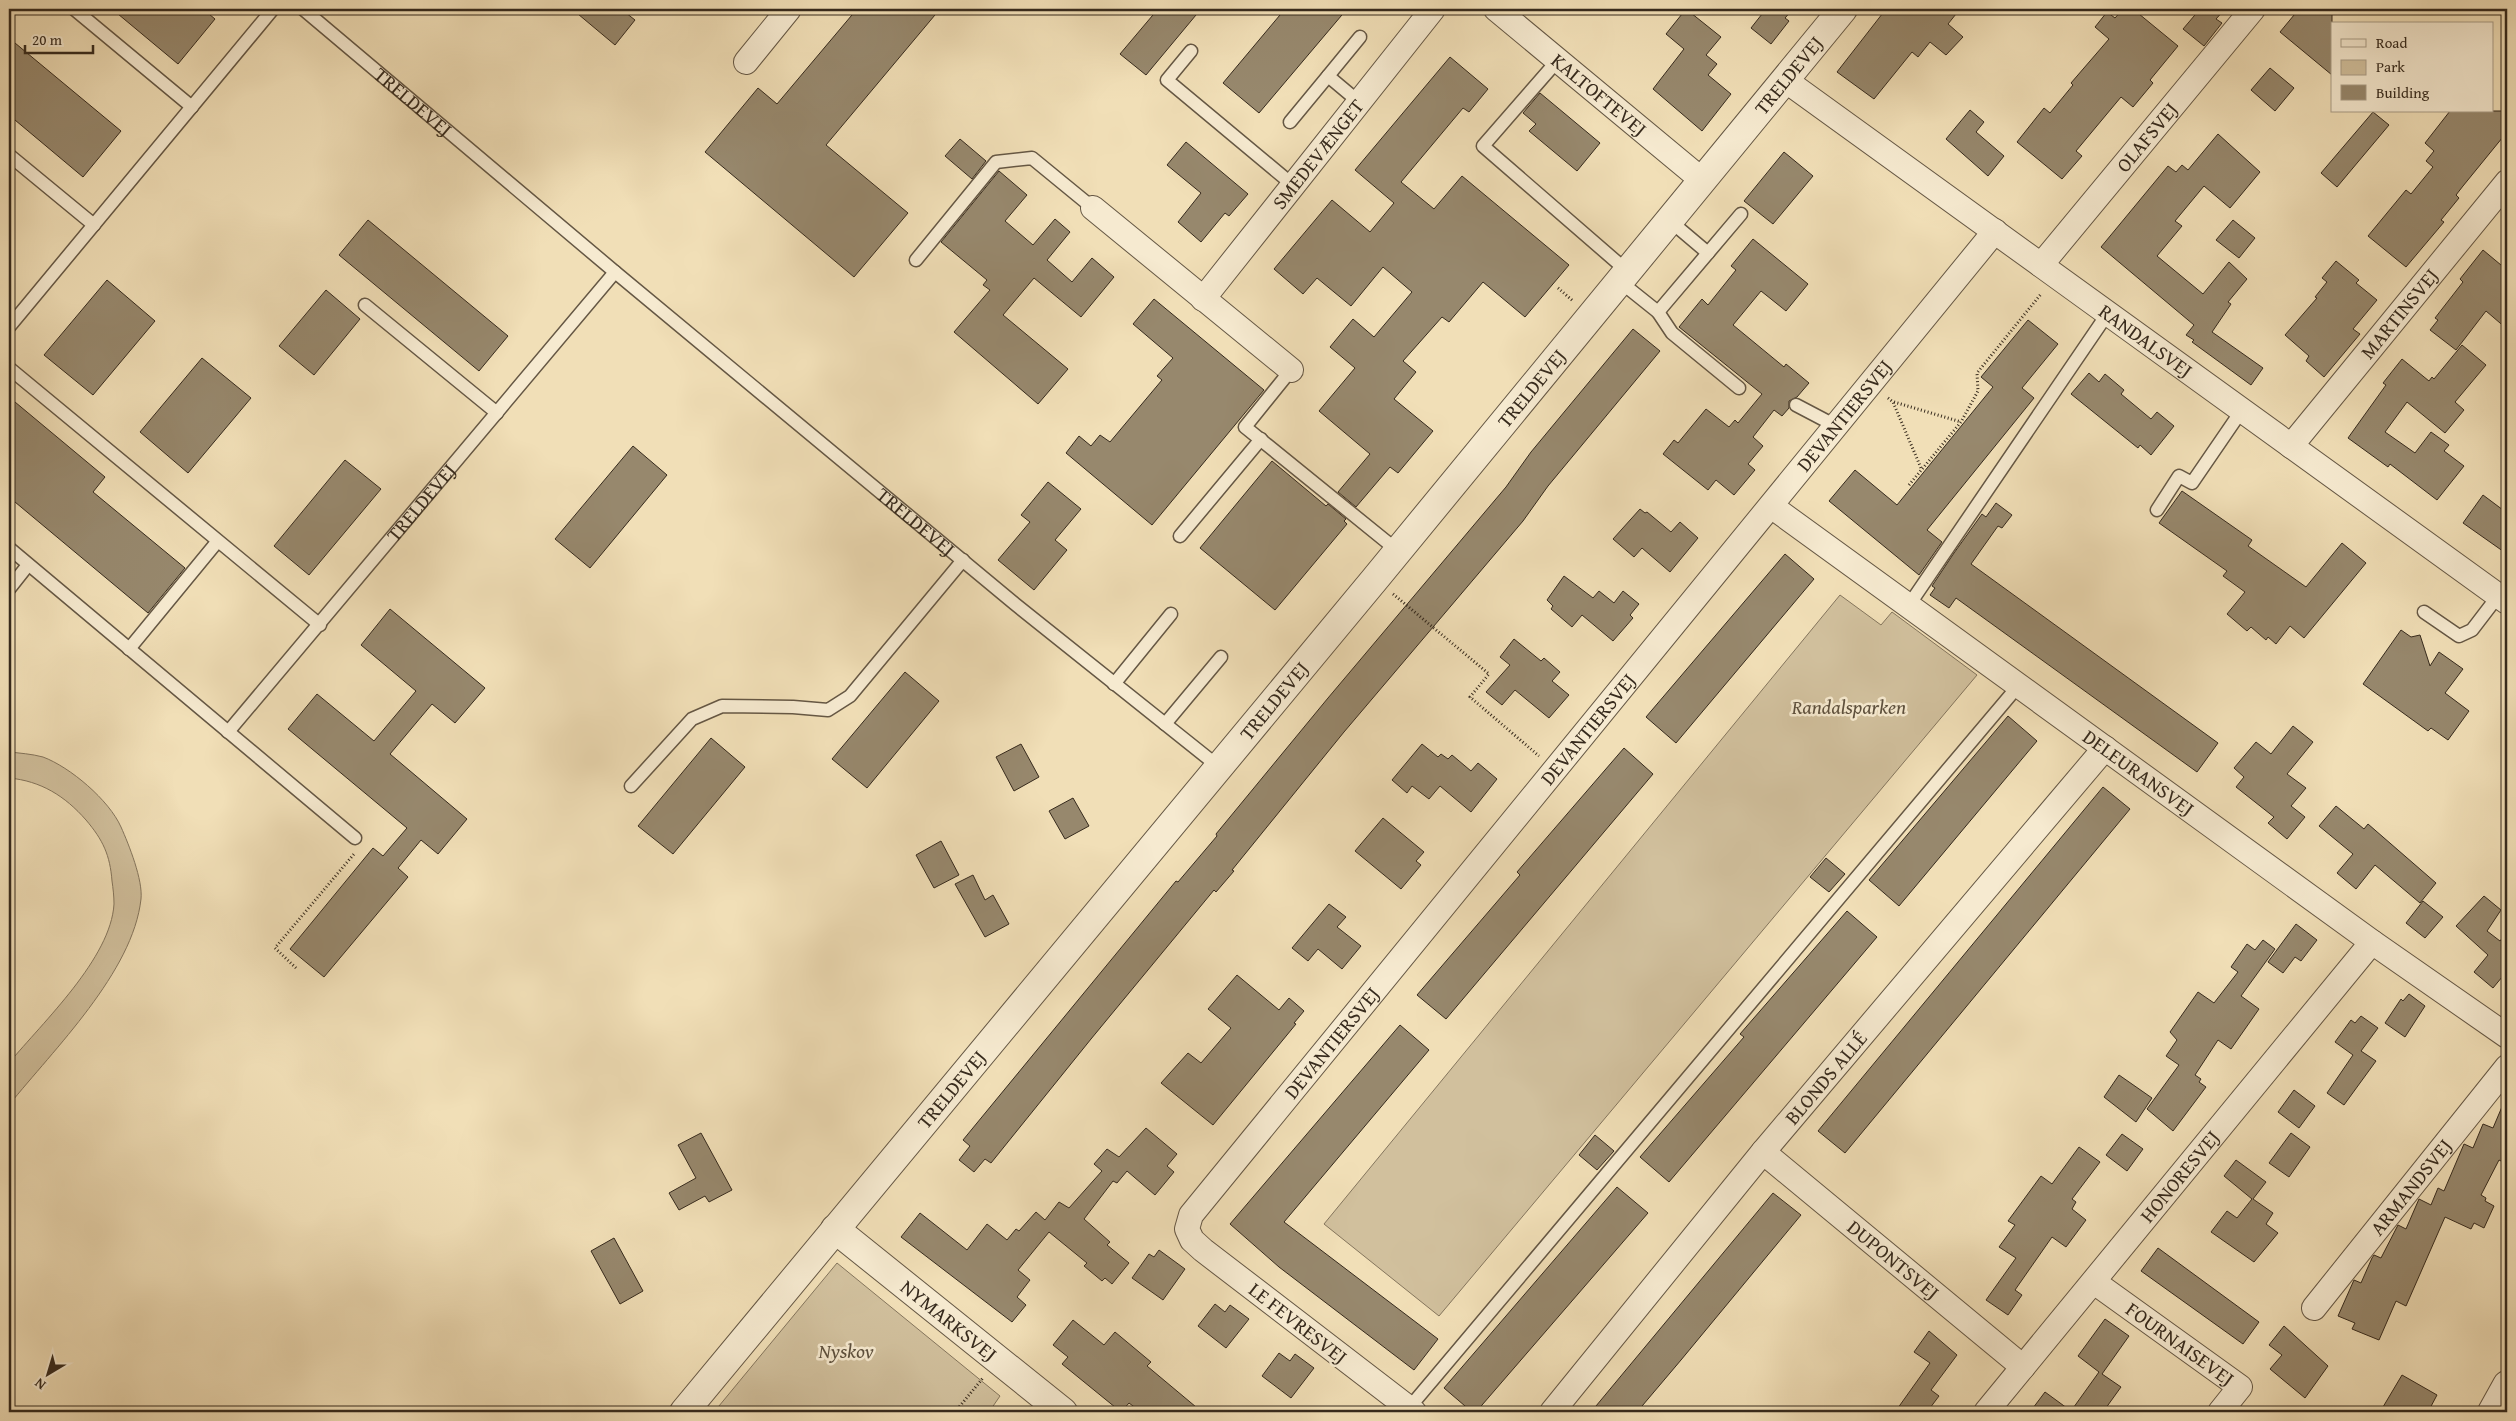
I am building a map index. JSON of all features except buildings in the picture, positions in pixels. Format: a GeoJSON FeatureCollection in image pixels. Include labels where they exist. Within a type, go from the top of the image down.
{"type":"FeatureCollection","features":[{"type":"Feature","properties":{"kind":"street"},"geometry":{"type":"LineString","coordinates":[[746,62],[789,9]]}},
{"type":"Feature","properties":{"kind":"street","name":"SMEDEVÆNGET"},"geometry":{"type":"LineString","coordinates":[[1203,299],[1433,9]]}},
{"type":"Feature","properties":{"kind":"street","name":"KALTOFTEVEJ"},"geometry":{"type":"LineString","coordinates":[[1496,9],[1702,180]]}},
{"type":"Feature","properties":{"kind":"street","name":"TRELDEVEJ"},"geometry":{"type":"LineString","coordinates":[[684,1412],[1375,579],[1622,275],[1843,9]]}},
{"type":"Feature","properties":{"kind":"street","name":"OLAFSVEJ"},"geometry":{"type":"LineString","coordinates":[[2049,271],[2253,9]]}},
{"type":"Feature","properties":{"kind":"street","name":"RANDALSVEJ"},"geometry":{"type":"LineString","coordinates":[[1785,80],[2503,599]]}},
{"type":"Feature","properties":{"kind":"street","name":"MARTINSVEJ"},"geometry":{"type":"LineString","coordinates":[[2291,446],[2507,182]]}},
{"type":"Feature","properties":{"kind":"street"},"geometry":{"type":"LineString","coordinates":[[1093,208],[1291,370]]}},
{"type":"Feature","properties":{"kind":"street","name":"DEVANTIERSVEJ"},"geometry":{"type":"LineString","coordinates":[[1187,1229],[1191,1215],[1198,1204],[1995,231]]}},
{"type":"Feature","properties":{"kind":"street","name":"DELEURANSVEJ"},"geometry":{"type":"LineString","coordinates":[[1771,506],[2372,942],[2507,1036]]}},
{"type":"Feature","properties":{"kind":"street","name":"BLONDS ALLÉ"},"geometry":{"type":"LineString","coordinates":[[1552,1412],[1763,1152],[2105,748]]}},
{"type":"Feature","properties":{"kind":"street","name":"HONORESVEJ"},"geometry":{"type":"LineString","coordinates":[[1986,1412],[2372,942]]}},
{"type":"Feature","properties":{"kind":"street","name":"ARMANDSVEJ"},"geometry":{"type":"LineString","coordinates":[[2314,1308],[2507,1067]]}},
{"type":"Feature","properties":{"kind":"street","name":"DUPONTSVEJ"},"geometry":{"type":"LineString","coordinates":[[1763,1152],[2023,1367]]}},
{"type":"Feature","properties":{"kind":"street","name":"NYMARKSVEJ"},"geometry":{"type":"LineString","coordinates":[[835,1229],[1063,1412]]}},
{"type":"Feature","properties":{"kind":"street","name":"LE FEVRESVEJ"},"geometry":{"type":"LineString","coordinates":[[1187,1229],[1192,1240],[1203,1250],[1412,1410]]}},
{"type":"Feature","properties":{"kind":"street","name":"FOURNAISEVEJ"},"geometry":{"type":"LineString","coordinates":[[2094,1282],[2240,1387],[2220,1412]]}},
{"type":"Feature","properties":{"kind":"street"},"geometry":{"type":"LineString","coordinates":[[2492,1412],[2507,1385]]}},
{"type":"Feature","properties":{"kind":"lane"},"geometry":{"type":"LineString","coordinates":[[74,9],[192,107]]}},
{"type":"Feature","properties":{"kind":"lane"},"geometry":{"type":"LineString","coordinates":[[9,327],[273,9]]}},
{"type":"Feature","properties":{"kind":"lane","name":"TRELDEVEJ"},"geometry":{"type":"LineString","coordinates":[[302,9],[615,272],[963,560],[1219,767]]}},
{"type":"Feature","properties":{"kind":"lane"},"geometry":{"type":"LineString","coordinates":[[1290,122],[1360,37]]}},
{"type":"Feature","properties":{"kind":"lane"},"geometry":{"type":"LineString","coordinates":[[1191,51],[1167,80],[1293,185]]}},
{"type":"Feature","properties":{"kind":"lane"},"geometry":{"type":"LineString","coordinates":[[1558,60],[1483,146],[1622,275],[1658,312],[1672,333],[1740,388]]}},
{"type":"Feature","properties":{"kind":"lane"},"geometry":{"type":"LineString","coordinates":[[1328,76],[1359,102]]}},
{"type":"Feature","properties":{"kind":"lane"},"geometry":{"type":"LineString","coordinates":[[9,155],[94,225]]}},
{"type":"Feature","properties":{"kind":"lane"},"geometry":{"type":"LineString","coordinates":[[916,260],[996,162],[1032,158],[1093,208]]}},
{"type":"Feature","properties":{"kind":"lane"},"geometry":{"type":"LineString","coordinates":[[1658,312],[1741,214]]}},
{"type":"Feature","properties":{"kind":"lane"},"geometry":{"type":"LineString","coordinates":[[1668,220],[1708,253]]}},
{"type":"Feature","properties":{"kind":"lane","name":"TRELDEVEJ"},"geometry":{"type":"LineString","coordinates":[[228,732],[320,625],[615,272]]}},
{"type":"Feature","properties":{"kind":"lane"},"geometry":{"type":"LineString","coordinates":[[364,305],[497,413]]}},
{"type":"Feature","properties":{"kind":"lane"},"geometry":{"type":"LineString","coordinates":[[1909,605],[2108,313]]}},
{"type":"Feature","properties":{"kind":"lane"},"geometry":{"type":"LineString","coordinates":[[9,368],[217,542],[320,625]]}},
{"type":"Feature","properties":{"kind":"lane"},"geometry":{"type":"LineString","coordinates":[[1291,370],[1245,426],[1398,551]]}},
{"type":"Feature","properties":{"kind":"lane"},"geometry":{"type":"LineString","coordinates":[[1796,405],[1836,426]]}},
{"type":"Feature","properties":{"kind":"lane"},"geometry":{"type":"LineString","coordinates":[[2157,510],[2179,476],[2192,483],[2242,410]]}},
{"type":"Feature","properties":{"kind":"lane"},"geometry":{"type":"LineString","coordinates":[[1180,536],[1261,439]]}},
{"type":"Feature","properties":{"kind":"lane"},"geometry":{"type":"LineString","coordinates":[[129,649],[217,542]]}},
{"type":"Feature","properties":{"kind":"lane"},"geometry":{"type":"LineString","coordinates":[[9,548],[355,838]]}},
{"type":"Feature","properties":{"kind":"lane"},"geometry":{"type":"LineString","coordinates":[[631,786],[692,719],[722,706],[792,706],[828,710],[850,696],[963,560]]}},
{"type":"Feature","properties":{"kind":"lane"},"geometry":{"type":"LineString","coordinates":[[9,589],[28,565]]}},
{"type":"Feature","properties":{"kind":"lane"},"geometry":{"type":"LineString","coordinates":[[2424,612],[2459,636],[2472,630],[2503,599]]}},
{"type":"Feature","properties":{"kind":"lane"},"geometry":{"type":"LineString","coordinates":[[1114,684],[1171,614]]}},
{"type":"Feature","properties":{"kind":"lane"},"geometry":{"type":"LineString","coordinates":[[1165,724],[1221,657]]}},
{"type":"Feature","properties":{"kind":"lane"},"geometry":{"type":"LineString","coordinates":[[1412,1410],[2019,685]]}},
{"type":"Feature","properties":{"kind":"path"},"geometry":{"type":"LineString","coordinates":[[1909,485],[1961,422],[1978,390],[1977,372],[2049,271]]}},
{"type":"Feature","properties":{"kind":"path"},"geometry":{"type":"LineString","coordinates":[[1558,288],[1580,307]]}},
{"type":"Feature","properties":{"kind":"path"},"geometry":{"type":"LineString","coordinates":[[1870,384],[1893,402],[1961,422]]}},
{"type":"Feature","properties":{"kind":"path"},"geometry":{"type":"LineString","coordinates":[[1893,402],[1921,469]]}},
{"type":"Feature","properties":{"kind":"path"},"geometry":{"type":"LineString","coordinates":[[1375,579],[1489,674],[1470,697],[1555,769]]}},
{"type":"Feature","properties":{"kind":"path"},"geometry":{"type":"LineString","coordinates":[[296,968],[275,948],[356,851],[355,838]]}},
{"type":"Feature","properties":{"kind":"path"},"geometry":{"type":"LineString","coordinates":[[955,1412],[998,1360]]}},
{"type":"Feature","properties":{"kind":"green space","name":"Randalsparken"},"geometry":{"type":"Polygon","coordinates":[[[1840,595],[1881,625],[1892,612],[1977,675],[1439,1316],[1324,1224],[1840,595]]]}},
{"type":"Feature","properties":{"kind":"green space"},"geometry":{"type":"Polygon","coordinates":[[[9,752],[43,757],[65,768],[88,786],[108,806],[128,843],[140,882],[141,899],[135,927],[108,981],[89,1008],[9,1105],[9,1063],[56,1009],[88,967],[101,946],[110,925],[114,904],[109,863],[105,848],[97,834],[78,811],[52,791],[32,782],[9,778],[9,752]]]}},
{"type":"Feature","properties":{"kind":"green space","name":"Nyskov"},"geometry":{"type":"Polygon","coordinates":[[[837,1263],[1000,1396],[989,1412],[714,1412],[837,1263]]]}}]}
